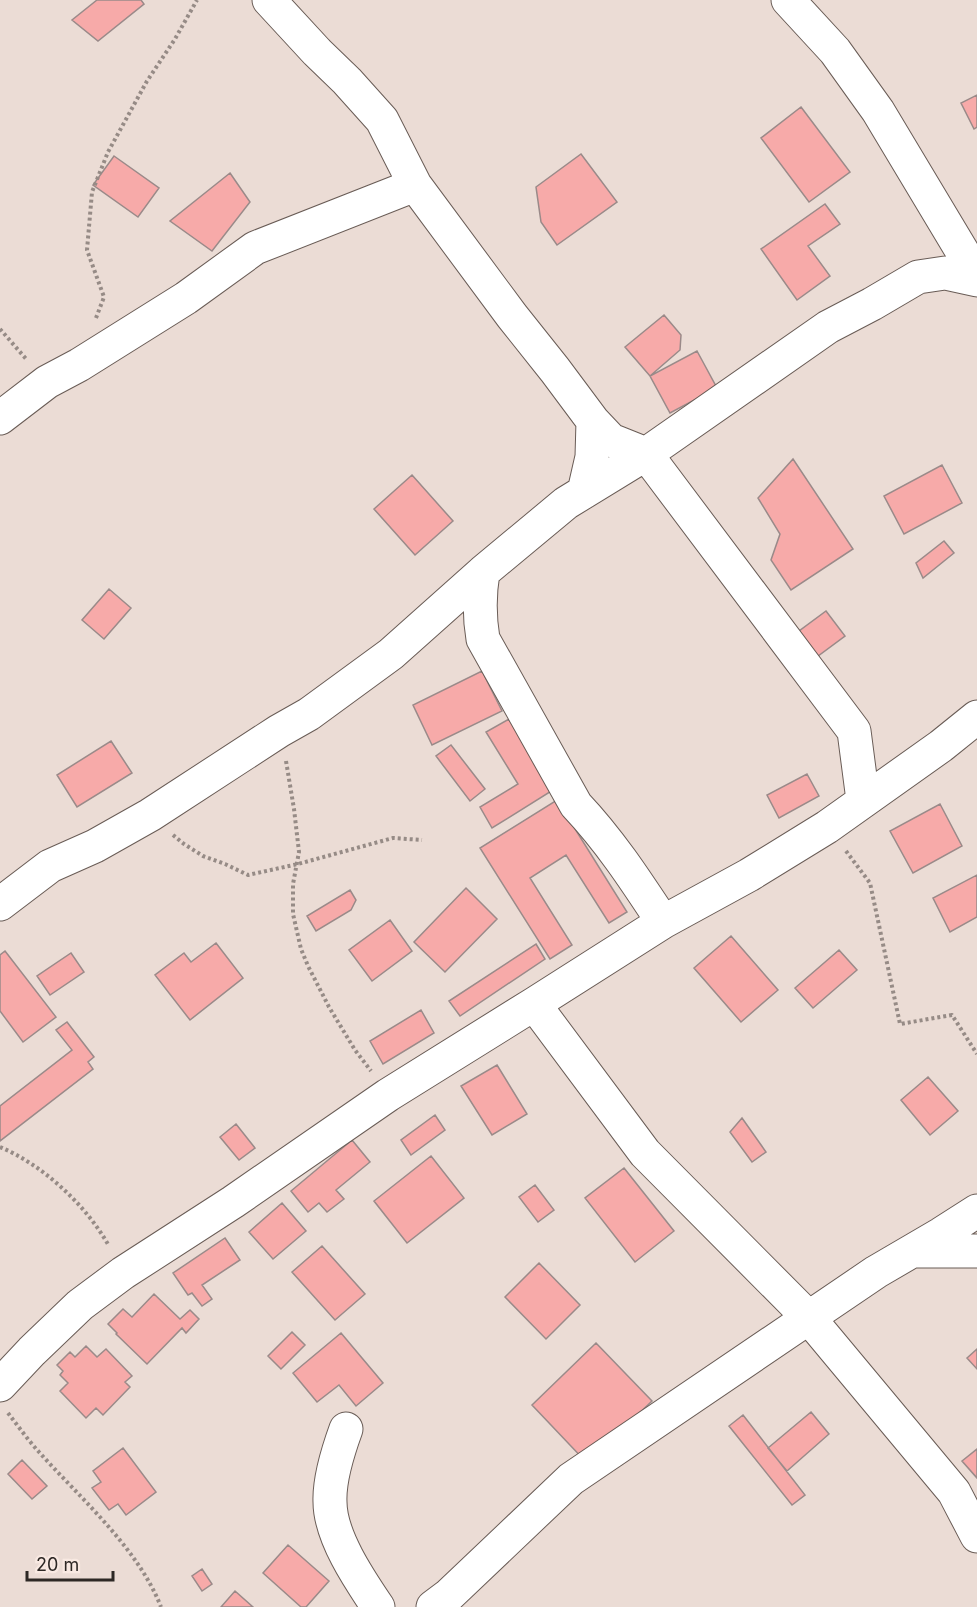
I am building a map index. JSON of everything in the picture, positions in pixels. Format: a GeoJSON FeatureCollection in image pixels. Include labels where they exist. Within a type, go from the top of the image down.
{"type":"FeatureCollection","features":[{"type":"Feature","properties":{"kind":"street"},"geometry":{"type":"LineString","coordinates":[[269,0],[382,120],[416,185],[593,421],[611,440],[646,454],[854,731],[863,801]]}},
{"type":"Feature","properties":{"kind":"street"},"geometry":{"type":"LineString","coordinates":[[788,0],[835,51],[878,111],[977,276]]}},
{"type":"Feature","properties":{"kind":"street"},"geometry":{"type":"LineString","coordinates":[[0,418],[47,382],[79,365],[186,298],[255,248],[416,185]]}},
{"type":"Feature","properties":{"kind":"street"},"geometry":{"type":"LineString","coordinates":[[0,903],[50,866],[95,846],[150,815],[309,714],[391,654],[483,572],[566,503],[646,454],[828,327],[918,277],[945,273],[977,280]]}},
{"type":"Feature","properties":{"kind":"street"},"geometry":{"type":"LineString","coordinates":[[584,492],[591,457],[593,421]]}},
{"type":"Feature","properties":{"kind":"street"},"geometry":{"type":"LineString","coordinates":[[483,572],[479,615],[483,639],[576,805],[598,828],[663,921]]}},
{"type":"Feature","properties":{"kind":"street"},"geometry":{"type":"LineString","coordinates":[[3,1398],[32,1351],[80,1305],[123,1272],[233,1202],[388,1095],[663,921],[749,875],[828,827],[941,746],[977,717]]}},
{"type":"Feature","properties":{"kind":"street"},"geometry":{"type":"LineString","coordinates":[[534,1004],[645,1153],[809,1318],[954,1492],[977,1536]]}},
{"type":"Feature","properties":{"kind":"street"},"geometry":{"type":"LineString","coordinates":[[448,1603],[571,1479],[876,1272],[977,1211]]}},
{"type":"Feature","properties":{"kind":"street"},"geometry":{"type":"LineString","coordinates":[[913,1251],[977,1251]]}},
{"type":"Feature","properties":{"kind":"street"},"geometry":{"type":"LineString","coordinates":[[346,1429],[335,1460],[331,1512],[335,1531],[358,1578],[378,1607]]}},
{"type":"Feature","properties":{"kind":"path"},"geometry":{"type":"LineString","coordinates":[[79,365],[104,297],[87,250],[92,192],[112,144],[147,81],[197,0]]}},
{"type":"Feature","properties":{"kind":"path"},"geometry":{"type":"LineString","coordinates":[[0,329],[47,382]]}},
{"type":"Feature","properties":{"kind":"path"},"geometry":{"type":"LineString","coordinates":[[279,731],[294,809],[299,852],[293,884],[292,914],[304,957],[328,1007],[355,1050],[388,1095]]}},
{"type":"Feature","properties":{"kind":"path"},"geometry":{"type":"LineString","coordinates":[[150,815],[184,844],[203,856],[248,875],[393,838],[422,840]]}},
{"type":"Feature","properties":{"kind":"path"},"geometry":{"type":"LineString","coordinates":[[828,827],[870,884],[900,1024],[952,1015],[977,1054]]}},
{"type":"Feature","properties":{"kind":"path"},"geometry":{"type":"LineString","coordinates":[[0,1147],[28,1162],[51,1179],[80,1207],[100,1230],[123,1272]]}},
{"type":"Feature","properties":{"kind":"path"},"geometry":{"type":"LineString","coordinates":[[3,1398],[38,1451],[106,1525],[136,1563],[151,1585],[161,1607]]}},
{"type":"Feature","properties":{"kind":"building"},"geometry":{"type":"Polygon","coordinates":[[[97,0],[141,0],[144,4],[98,41],[72,20],[97,0]]]}},
{"type":"Feature","properties":{"kind":"building"},"geometry":{"type":"Polygon","coordinates":[[[977,95],[977,127],[974,129],[961,103],[977,95]]]}},
{"type":"Feature","properties":{"kind":"building"},"geometry":{"type":"Polygon","coordinates":[[[801,107],[850,172],[809,202],[761,138],[801,107]]]}},
{"type":"Feature","properties":{"kind":"building"},"geometry":{"type":"Polygon","coordinates":[[[581,154],[617,202],[557,245],[541,222],[536,187],[581,154]]]}},
{"type":"Feature","properties":{"kind":"building"},"geometry":{"type":"Polygon","coordinates":[[[114,156],[159,188],[138,217],[93,185],[114,156]]]}},
{"type":"Feature","properties":{"kind":"building"},"geometry":{"type":"Polygon","coordinates":[[[230,173],[250,202],[212,251],[170,221],[230,173]]]}},
{"type":"Feature","properties":{"kind":"building"},"geometry":{"type":"Polygon","coordinates":[[[825,204],[840,224],[808,246],[830,276],[797,300],[761,249],[825,204]]]}},
{"type":"Feature","properties":{"kind":"building"},"geometry":{"type":"Polygon","coordinates":[[[664,315],[681,335],[680,350],[650,376],[625,347],[664,315]]]}},
{"type":"Feature","properties":{"kind":"building"},"geometry":{"type":"Polygon","coordinates":[[[697,351],[717,388],[670,413],[650,376],[697,351]]]}},
{"type":"Feature","properties":{"kind":"building"},"geometry":{"type":"Polygon","coordinates":[[[793,459],[853,549],[791,590],[771,560],[780,534],[758,498],[793,459]]]}},
{"type":"Feature","properties":{"kind":"building"},"geometry":{"type":"Polygon","coordinates":[[[942,465],[962,503],[904,534],[884,496],[942,465]]]}},
{"type":"Feature","properties":{"kind":"building"},"geometry":{"type":"Polygon","coordinates":[[[412,475],[453,521],[415,555],[374,509],[412,475]]]}},
{"type":"Feature","properties":{"kind":"building"},"geometry":{"type":"Polygon","coordinates":[[[944,541],[954,553],[923,578],[916,563],[944,541]]]}},
{"type":"Feature","properties":{"kind":"building"},"geometry":{"type":"Polygon","coordinates":[[[109,589],[131,608],[104,639],[82,620],[109,589]]]}},
{"type":"Feature","properties":{"kind":"building"},"geometry":{"type":"Polygon","coordinates":[[[826,611],[845,636],[810,662],[791,637],[826,611]]]}},
{"type":"Feature","properties":{"kind":"building"},"geometry":{"type":"Polygon","coordinates":[[[482,671],[502,711],[432,745],[413,705],[482,671]]]}},
{"type":"Feature","properties":{"kind":"building"},"geometry":{"type":"Polygon","coordinates":[[[509,719],[553,790],[492,828],[480,807],[518,784],[486,732],[509,719]]]}},
{"type":"Feature","properties":{"kind":"building"},"geometry":{"type":"Polygon","coordinates":[[[111,741],[132,773],[77,807],[57,775],[111,741]]]}},
{"type":"Feature","properties":{"kind":"building"},"geometry":{"type":"Polygon","coordinates":[[[451,745],[485,789],[470,801],[436,756],[451,745]]]}},
{"type":"Feature","properties":{"kind":"building"},"geometry":{"type":"Polygon","coordinates":[[[807,774],[819,796],[779,818],[767,795],[807,774]]]}},
{"type":"Feature","properties":{"kind":"building"},"geometry":{"type":"Polygon","coordinates":[[[557,800],[627,912],[609,923],[566,855],[530,878],[572,945],[550,959],[480,848],[557,800]]]}},
{"type":"Feature","properties":{"kind":"building"},"geometry":{"type":"Polygon","coordinates":[[[940,804],[962,846],[913,873],[890,831],[940,804]]]}},
{"type":"Feature","properties":{"kind":"building"},"geometry":{"type":"Polygon","coordinates":[[[977,875],[977,917],[950,932],[933,898],[977,875]]]}},
{"type":"Feature","properties":{"kind":"building"},"geometry":{"type":"Polygon","coordinates":[[[466,888],[497,919],[445,972],[414,942],[466,888]]]}},
{"type":"Feature","properties":{"kind":"building"},"geometry":{"type":"Polygon","coordinates":[[[350,890],[356,900],[351,910],[316,931],[307,916],[350,890]]]}},
{"type":"Feature","properties":{"kind":"building"},"geometry":{"type":"Polygon","coordinates":[[[390,920],[412,951],[372,981],[349,950],[390,920]]]}},
{"type":"Feature","properties":{"kind":"building"},"geometry":{"type":"Polygon","coordinates":[[[731,936],[778,990],[741,1022],[694,968],[731,936]]]}},
{"type":"Feature","properties":{"kind":"building"},"geometry":{"type":"Polygon","coordinates":[[[216,943],[243,978],[190,1020],[155,975],[184,953],[191,962],[216,943]]]}},
{"type":"Feature","properties":{"kind":"building"},"geometry":{"type":"Polygon","coordinates":[[[536,944],[545,959],[460,1016],[449,1001],[536,944]]]}},
{"type":"Feature","properties":{"kind":"building"},"geometry":{"type":"Polygon","coordinates":[[[839,950],[857,970],[813,1008],[795,988],[839,950]]]}},
{"type":"Feature","properties":{"kind":"building"},"geometry":{"type":"Polygon","coordinates":[[[5,951],[56,1017],[23,1042],[0,1011],[0,955],[5,951]]]}},
{"type":"Feature","properties":{"kind":"building"},"geometry":{"type":"Polygon","coordinates":[[[71,953],[84,972],[50,995],[37,976],[71,953]]]}},
{"type":"Feature","properties":{"kind":"building"},"geometry":{"type":"Polygon","coordinates":[[[421,1010],[434,1033],[383,1064],[370,1041],[421,1010]]]}},
{"type":"Feature","properties":{"kind":"building"},"geometry":{"type":"Polygon","coordinates":[[[67,1022],[94,1057],[88,1062],[93,1069],[0,1141],[0,1106],[72,1050],[56,1030],[67,1022]]]}},
{"type":"Feature","properties":{"kind":"building"},"geometry":{"type":"Polygon","coordinates":[[[497,1065],[527,1114],[492,1135],[461,1086],[497,1065]]]}},
{"type":"Feature","properties":{"kind":"building"},"geometry":{"type":"Polygon","coordinates":[[[928,1077],[958,1111],[930,1135],[901,1100],[928,1077]]]}},
{"type":"Feature","properties":{"kind":"building"},"geometry":{"type":"Polygon","coordinates":[[[435,1115],[445,1130],[411,1155],[401,1140],[435,1115]]]}},
{"type":"Feature","properties":{"kind":"building"},"geometry":{"type":"Polygon","coordinates":[[[742,1118],[766,1152],[752,1162],[730,1132],[742,1118]]]}},
{"type":"Feature","properties":{"kind":"building"},"geometry":{"type":"Polygon","coordinates":[[[236,1124],[255,1148],[239,1160],[220,1137],[236,1124]]]}},
{"type":"Feature","properties":{"kind":"building"},"geometry":{"type":"Polygon","coordinates":[[[352,1140],[370,1162],[336,1190],[344,1199],[327,1212],[319,1203],[308,1212],[291,1191],[352,1140]]]}},
{"type":"Feature","properties":{"kind":"building"},"geometry":{"type":"Polygon","coordinates":[[[431,1156],[464,1198],[407,1243],[374,1201],[431,1156]]]}},
{"type":"Feature","properties":{"kind":"building"},"geometry":{"type":"Polygon","coordinates":[[[624,1168],[674,1231],[635,1262],[585,1198],[624,1168]]]}},
{"type":"Feature","properties":{"kind":"building"},"geometry":{"type":"Polygon","coordinates":[[[535,1185],[554,1210],[538,1222],[519,1197],[535,1185]]]}},
{"type":"Feature","properties":{"kind":"building"},"geometry":{"type":"Polygon","coordinates":[[[282,1203],[306,1231],[273,1259],[249,1232],[282,1203]]]}},
{"type":"Feature","properties":{"kind":"building"},"geometry":{"type":"Polygon","coordinates":[[[225,1238],[240,1260],[202,1285],[212,1299],[202,1306],[192,1293],[188,1295],[173,1273],[225,1238]]]}},
{"type":"Feature","properties":{"kind":"building"},"geometry":{"type":"Polygon","coordinates":[[[322,1246],[365,1294],[335,1320],[292,1272],[322,1246]]]}},
{"type":"Feature","properties":{"kind":"building"},"geometry":{"type":"Polygon","coordinates":[[[539,1263],[580,1305],[546,1339],[505,1297],[539,1263]]]}},
{"type":"Feature","properties":{"kind":"building"},"geometry":{"type":"Polygon","coordinates":[[[154,1294],[180,1319],[190,1310],[199,1319],[186,1333],[182,1328],[147,1364],[108,1324],[123,1309],[132,1317],[154,1294]]]}},
{"type":"Feature","properties":{"kind":"building"},"geometry":{"type":"Polygon","coordinates":[[[292,1332],[305,1345],[281,1369],[268,1356],[292,1332]]]}},
{"type":"Feature","properties":{"kind":"building"},"geometry":{"type":"Polygon","coordinates":[[[341,1333],[383,1383],[356,1406],[339,1385],[317,1402],[293,1373],[341,1333]]]}},
{"type":"Feature","properties":{"kind":"building"},"geometry":{"type":"Polygon","coordinates":[[[596,1343],[652,1401],[587,1463],[532,1405],[596,1343]]]}},
{"type":"Feature","properties":{"kind":"building"},"geometry":{"type":"Polygon","coordinates":[[[86,1346],[97,1357],[106,1349],[132,1376],[125,1382],[130,1387],[103,1415],[96,1408],[86,1418],[60,1391],[68,1383],[60,1375],[63,1371],[57,1365],[70,1352],[75,1357],[86,1346]]]}},
{"type":"Feature","properties":{"kind":"building"},"geometry":{"type":"Polygon","coordinates":[[[977,1349],[977,1369],[967,1358],[977,1349]]]}},
{"type":"Feature","properties":{"kind":"building"},"geometry":{"type":"Polygon","coordinates":[[[811,1412],[829,1434],[787,1471],[768,1448],[811,1412]]]}},
{"type":"Feature","properties":{"kind":"building"},"geometry":{"type":"Polygon","coordinates":[[[743,1415],[805,1495],[792,1505],[729,1426],[743,1415]]]}},
{"type":"Feature","properties":{"kind":"building"},"geometry":{"type":"Polygon","coordinates":[[[123,1448],[156,1492],[126,1515],[118,1504],[109,1510],[92,1488],[101,1482],[93,1471],[123,1448]]]}},
{"type":"Feature","properties":{"kind":"building"},"geometry":{"type":"Polygon","coordinates":[[[977,1449],[977,1478],[962,1461],[977,1449]]]}},
{"type":"Feature","properties":{"kind":"building"},"geometry":{"type":"Polygon","coordinates":[[[22,1460],[47,1486],[32,1499],[8,1474],[22,1460]]]}},
{"type":"Feature","properties":{"kind":"building"},"geometry":{"type":"Polygon","coordinates":[[[288,1545],[329,1581],[306,1607],[301,1607],[263,1573],[288,1545]]]}},
{"type":"Feature","properties":{"kind":"building"},"geometry":{"type":"Polygon","coordinates":[[[202,1569],[212,1584],[202,1591],[192,1576],[202,1569]]]}},
{"type":"Feature","properties":{"kind":"building"},"geometry":{"type":"Polygon","coordinates":[[[235,1591],[253,1607],[221,1607],[235,1591]]]}}]}
